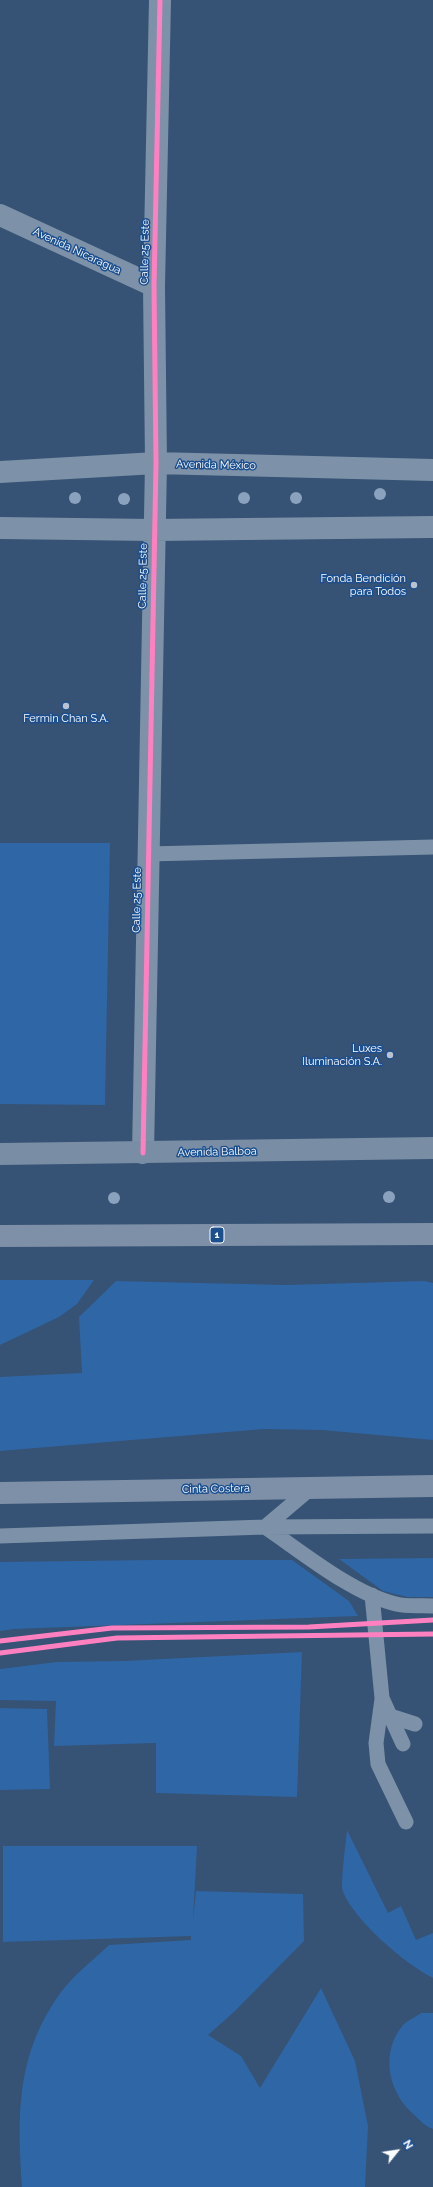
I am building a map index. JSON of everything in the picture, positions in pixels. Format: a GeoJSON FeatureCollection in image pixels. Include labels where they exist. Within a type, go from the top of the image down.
{"type":"FeatureCollection","features":[{"type":"Feature","properties":{"kind":"highway","name":"1"},"geometry":{"type":"LineString","coordinates":[[0,1236],[431,1236]]}},
{"type":"Feature","properties":{"kind":"highway"},"geometry":{"type":"LineString","coordinates":[[0,1480],[55,1490]]}},
{"type":"Feature","properties":{"kind":"highway","name":"Cinta Costera"},"geometry":{"type":"LineString","coordinates":[[0,1493],[55,1490],[433,1486]]}},
{"type":"Feature","properties":{"kind":"main road","name":"Avenida Balboa"},"geometry":{"type":"LineString","coordinates":[[0,1154],[433,1148]]}},
{"type":"Feature","properties":{"kind":"street","name":"Calle 25 Este"},"geometry":{"type":"LineString","coordinates":[[143,1153],[153,530],[156,463],[154,286],[160,0]]}},
{"type":"Feature","properties":{"kind":"street","name":"Avenida Nicaragua"},"geometry":{"type":"LineString","coordinates":[[0,215],[154,286]]}},
{"type":"Feature","properties":{"kind":"street","name":"Avenida México"},"geometry":{"type":"LineString","coordinates":[[0,472],[156,463],[433,470]]}},
{"type":"Feature","properties":{"kind":"street"},"geometry":{"type":"LineString","coordinates":[[0,528],[153,530],[433,527]]}},
{"type":"Feature","properties":{"kind":"lane"},"geometry":{"type":"LineString","coordinates":[[148,854],[433,847]]}},
{"type":"Feature","properties":{"kind":"lane"},"geometry":{"type":"LineString","coordinates":[[265,1527],[311,1488]]}},
{"type":"Feature","properties":{"kind":"lane"},"geometry":{"type":"LineString","coordinates":[[0,1536],[265,1527],[433,1526]]}},
{"type":"Feature","properties":{"kind":"lane"},"geometry":{"type":"LineString","coordinates":[[265,1527],[346,1582],[372,1595],[397,1605],[433,1606]]}},
{"type":"Feature","properties":{"kind":"lane"},"geometry":{"type":"LineString","coordinates":[[372,1595],[382,1698],[376,1743],[378,1764],[406,1822]]}},
{"type":"Feature","properties":{"kind":"lane"},"geometry":{"type":"LineString","coordinates":[[382,1698],[403,1744]]}},
{"type":"Feature","properties":{"kind":"lane"},"geometry":{"type":"LineString","coordinates":[[390,1716],[415,1724]]}},
{"type":"Feature","properties":{"kind":"shaded area"},"geometry":{"type":"Polygon","coordinates":[[[0,843],[110,843],[105,1105],[0,1104],[0,843]]]}},
{"type":"Feature","properties":{"kind":"shaded area"},"geometry":{"type":"Polygon","coordinates":[[[0,1280],[94,1280],[77,1304],[59,1317],[0,1345],[0,1280]]]}},
{"type":"Feature","properties":{"kind":"shaded area"},"geometry":{"type":"Polygon","coordinates":[[[116,1281],[286,1285],[424,1281],[433,1283],[433,1440],[322,1430],[264,1429],[0,1451],[0,1377],[82,1373],[79,1317],[116,1281]]]}},
{"type":"Feature","properties":{"kind":"shaded area"},"geometry":{"type":"Polygon","coordinates":[[[433,1558],[433,1597],[407,1597],[383,1591],[339,1559],[433,1558]]]}},
{"type":"Feature","properties":{"kind":"shaded area"},"geometry":{"type":"Polygon","coordinates":[[[292,1560],[349,1601],[358,1616],[14,1629],[0,1631],[0,1562],[292,1560]]]}},
{"type":"Feature","properties":{"kind":"shaded area"},"geometry":{"type":"Polygon","coordinates":[[[302,1652],[297,1797],[156,1793],[156,1743],[54,1746],[56,1701],[0,1700],[0,1669],[57,1662],[124,1661],[302,1652]]]}},
{"type":"Feature","properties":{"kind":"shaded area"},"geometry":{"type":"Polygon","coordinates":[[[0,1708],[47,1709],[50,1789],[0,1790],[0,1708]]]}},
{"type":"Feature","properties":{"kind":"shaded area"},"geometry":{"type":"Polygon","coordinates":[[[347,1830],[388,1913],[401,1906],[416,1940],[433,1933],[433,1978],[409,1963],[382,1941],[358,1916],[349,1903],[342,1887],[347,1830]]]}},
{"type":"Feature","properties":{"kind":"shaded area"},"geometry":{"type":"Polygon","coordinates":[[[3,1846],[197,1846],[193,1921],[196,1891],[303,1894],[304,1941],[234,2012],[208,2035],[241,2056],[260,2088],[321,1988],[355,2061],[368,2126],[365,2187],[22,2187],[20,2160],[20,2110],[23,2085],[35,2038],[46,2015],[61,1992],[109,1945],[191,1940],[191,1936],[3,1942],[3,1846]]]}},
{"type":"Feature","properties":{"kind":"shaded area"},"geometry":{"type":"Polygon","coordinates":[[[421,2013],[433,2013],[433,2129],[421,2122],[403,2103],[392,2081],[390,2070],[392,2046],[396,2035],[403,2025],[421,2013]]]}},
{"type":"Feature","properties":{"kind":"cycle path"},"geometry":{"type":"LineString","coordinates":[[143,1153],[156,463],[154,286],[160,0]]}},
{"type":"Feature","properties":{"kind":"cycle path"},"geometry":{"type":"LineString","coordinates":[[0,1641],[112,1628],[309,1627],[433,1620]]}},
{"type":"Feature","properties":{"kind":"cycle path"},"geometry":{"type":"LineString","coordinates":[[0,1653],[117,1638],[433,1634]]}},
{"type":"Feature","properties":{"kind":"place","name":"Fonda Bendición para Todos"},"geometry":{"type":"Point","coordinates":[414,585]}},
{"type":"Feature","properties":{"kind":"place","name":"Fermin Chan S.A."},"geometry":{"type":"Point","coordinates":[66,706]}},
{"type":"Feature","properties":{"kind":"place","name":"Luxes Iluminación S.A."},"geometry":{"type":"Point","coordinates":[390,1055]}}]}
